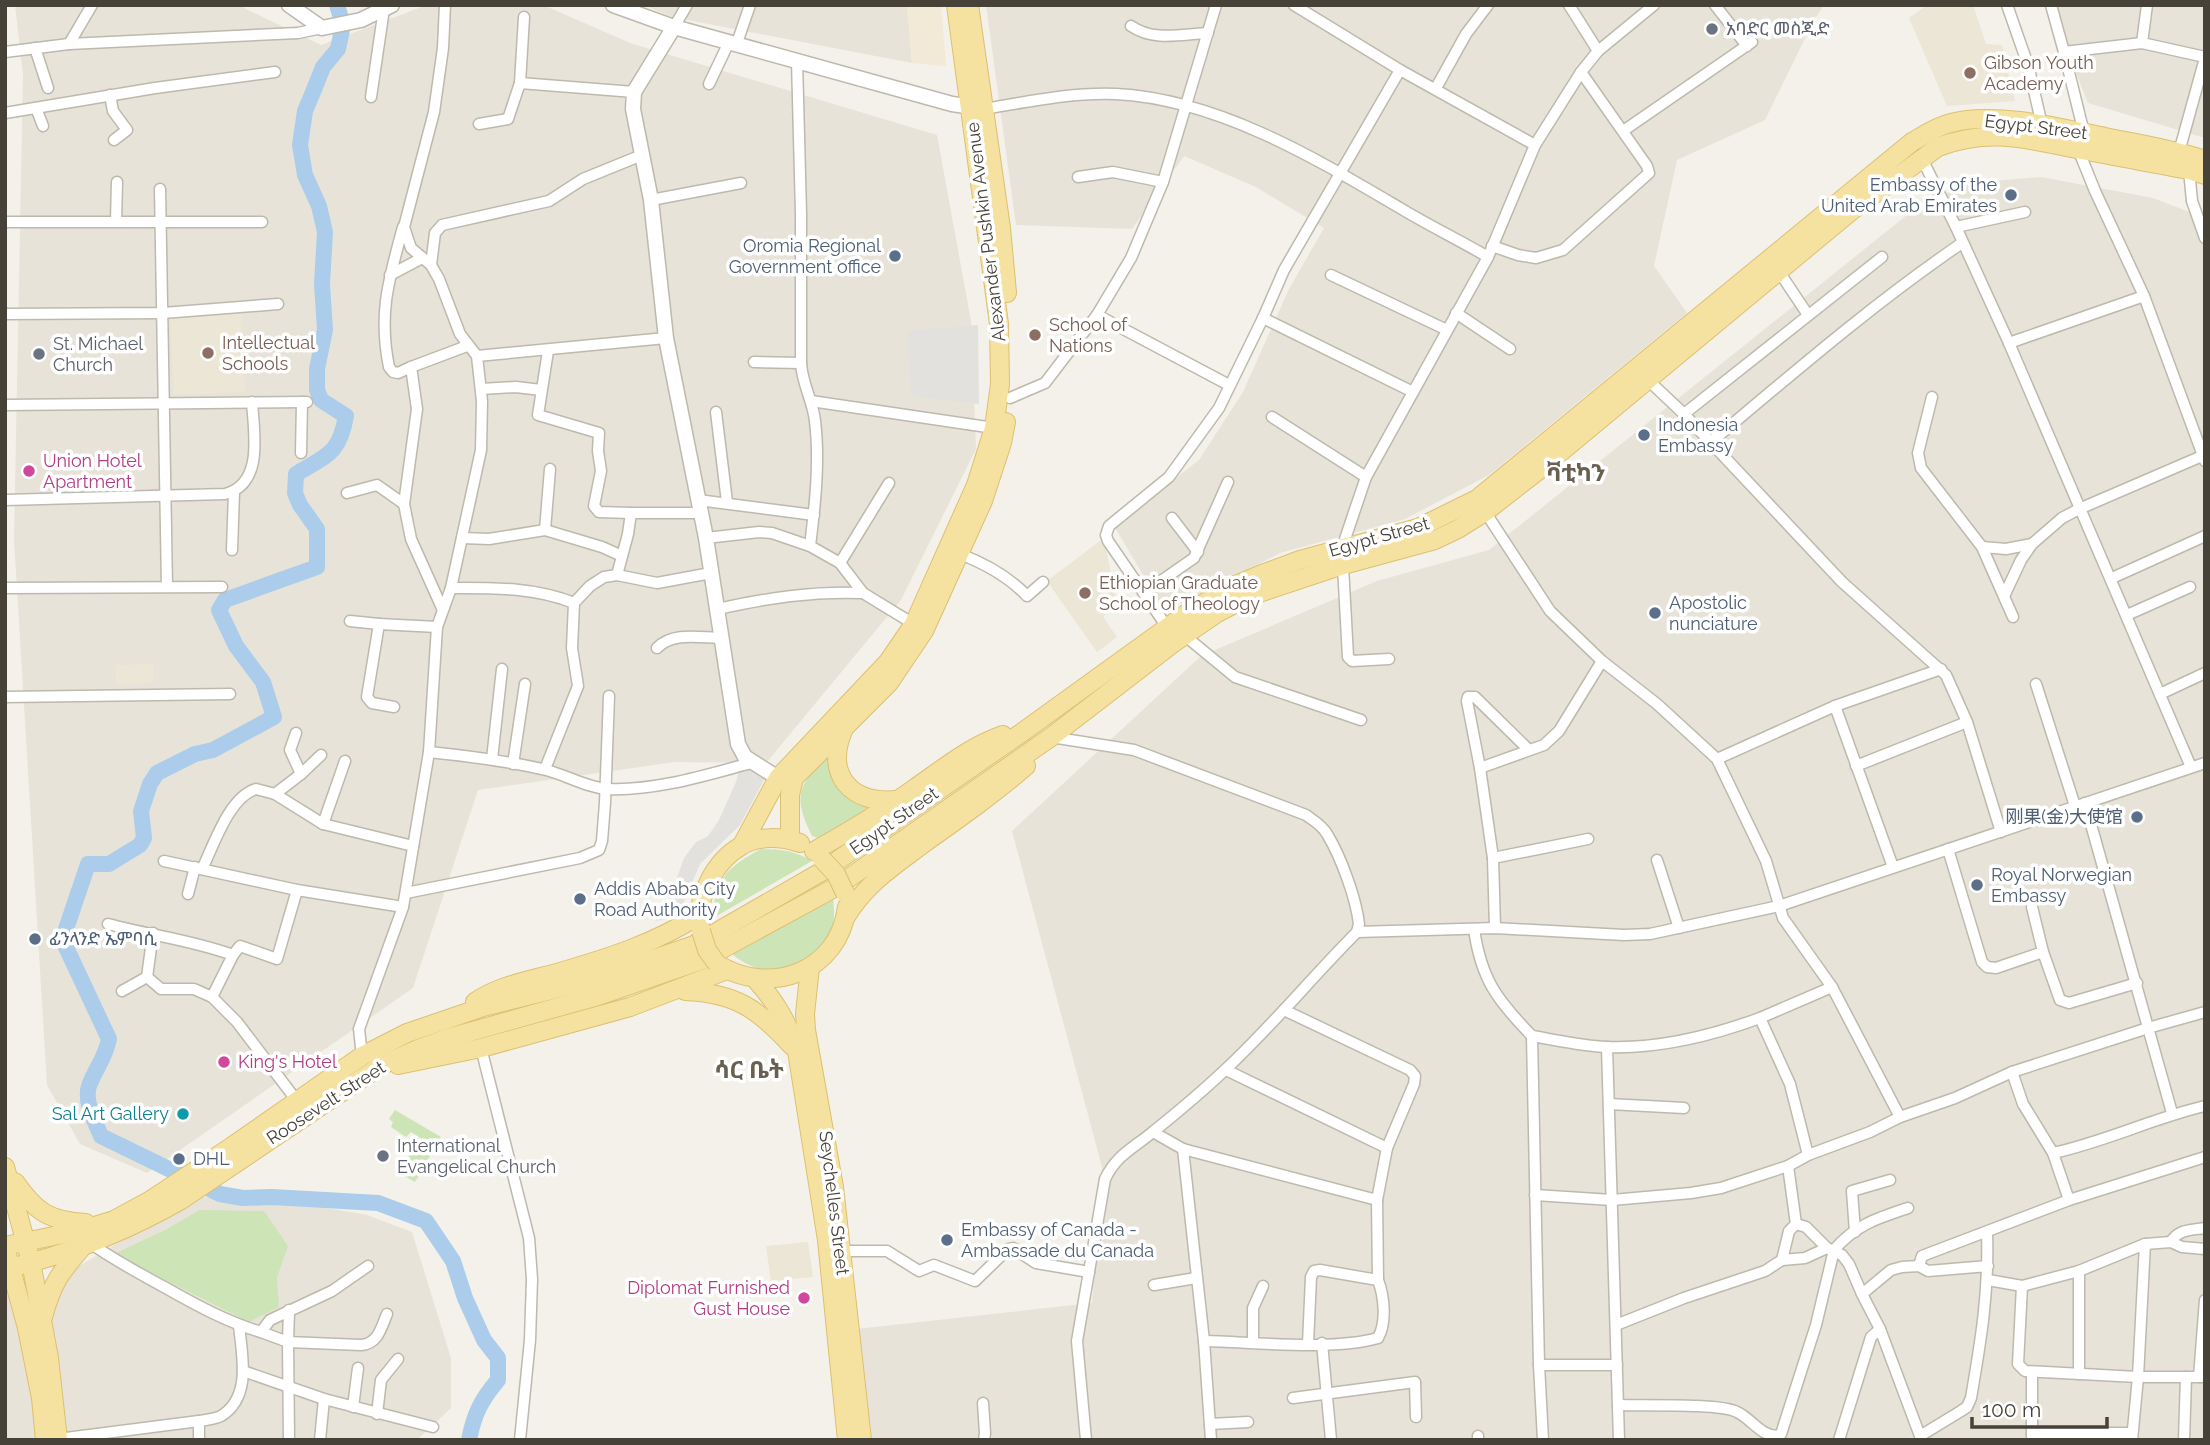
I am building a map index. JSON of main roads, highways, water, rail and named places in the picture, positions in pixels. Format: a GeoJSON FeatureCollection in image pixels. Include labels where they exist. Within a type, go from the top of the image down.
{"type":"FeatureCollection","features":[{"type":"Feature","properties":{"kind":"main road","name":"Alexander Pushkin Avenue"},"geometry":{"type":"LineString","coordinates":[[707,948],[701,899],[708,884],[731,854],[742,845],[778,778],[919,627],[1002,443],[1012,375],[1001,228],[956,5]]}},
{"type":"Feature","properties":{"kind":"main road","name":"Alexander Pushkin Avenue"},"geometry":{"type":"LineString","coordinates":[[790,840],[790,795],[794,778],[889,682],[960,554],[982,487],[1000,384],[999,324],[969,5]]}},
{"type":"Feature","properties":{"kind":"main road","name":"Egypt Street"},"geometry":{"type":"LineString","coordinates":[[1481,505],[1912,142],[1950,123],[1989,119],[2042,125],[2081,141],[2197,172]]}},
{"type":"Feature","properties":{"kind":"main road","name":"Egypt Street"},"geometry":{"type":"LineString","coordinates":[[707,948],[836,887],[1049,738],[1217,613],[1342,557],[1481,505],[1648,380],[1778,270],[1921,157],[1938,147],[1955,141],[1998,135],[2179,152],[2205,160]]}},
{"type":"Feature","properties":{"kind":"main road","name":"Egypt Street"},"geometry":{"type":"LineString","coordinates":[[707,948],[1024,731],[1190,611],[1236,585],[1300,561],[1342,557]]}},
{"type":"Feature","properties":{"kind":"main road"},"geometry":{"type":"LineString","coordinates":[[843,731],[836,754],[838,772],[848,786],[868,799],[896,800]]}},
{"type":"Feature","properties":{"kind":"main road"},"geometry":{"type":"LineString","coordinates":[[818,855],[971,749],[1001,736],[1024,731]]}},
{"type":"Feature","properties":{"kind":"main road"},"geometry":{"type":"LineString","coordinates":[[457,1014],[479,999],[505,988],[592,962],[659,938],[707,948],[756,980],[794,976],[810,967],[827,952],[855,902],[873,881],[1004,786],[1035,758],[1049,738]]}},
{"type":"Feature","properties":{"kind":"main road"},"geometry":{"type":"LineString","coordinates":[[742,845],[764,839],[790,840],[818,855],[836,874],[845,892],[845,918]]}},
{"type":"Feature","properties":{"kind":"main road"},"geometry":{"type":"LineString","coordinates":[[679,991],[707,948]]}},
{"type":"Feature","properties":{"kind":"main road","name":"Roosevelt Street"},"geometry":{"type":"LineString","coordinates":[[236,1153],[297,1101],[362,1056],[407,1033],[457,1014],[707,948]]}},
{"type":"Feature","properties":{"kind":"main road","name":"Roosevelt Street"},"geometry":{"type":"LineString","coordinates":[[7,1268],[87,1243],[148,1219],[177,1193],[236,1153],[382,1065],[448,1038],[598,996],[707,948]]}},
{"type":"Feature","properties":{"kind":"main road","name":"Seychelles Street"},"geometry":{"type":"LineString","coordinates":[[810,967],[806,1030],[824,1118],[862,1440]]}},
{"type":"Feature","properties":{"kind":"main road","name":"Seychelles Street"},"geometry":{"type":"LineString","coordinates":[[756,980],[778,1005],[797,1051],[827,1240],[847,1440]]}},
{"type":"Feature","properties":{"kind":"main road"},"geometry":{"type":"LineString","coordinates":[[382,1065],[402,1065],[481,1048],[679,991],[709,992],[734,999],[770,1022],[797,1051]]}},
{"type":"Feature","properties":{"kind":"main road"},"geometry":{"type":"LineString","coordinates":[[5,1167],[28,1200],[41,1212],[69,1222],[103,1225]]}},
{"type":"Feature","properties":{"kind":"main road"},"geometry":{"type":"LineString","coordinates":[[5,1167],[31,1262],[34,1327],[45,1440]]}},
{"type":"Feature","properties":{"kind":"main road","name":"Roosevelt Street"},"geometry":{"type":"LineString","coordinates":[[5,1247],[103,1225],[149,1201],[177,1193]]}},
{"type":"Feature","properties":{"kind":"main road"},"geometry":{"type":"LineString","coordinates":[[34,1327],[61,1271],[87,1243]]}},
{"type":"Feature","properties":{"kind":"main road"},"geometry":{"type":"LineString","coordinates":[[5,1247],[7,1268],[49,1358],[58,1439]]}},
{"type":"Feature","properties":{"kind":"main road"},"geometry":{"type":"LineString","coordinates":[[5,1305],[34,1327]]}},
{"type":"Feature","properties":{"kind":"waterway"},"geometry":{"type":"LineString","coordinates":[[337,5],[343,25],[338,49],[323,67],[305,111],[300,145],[305,175],[319,206],[325,232],[322,284],[325,330],[317,369],[317,390],[321,400],[346,416],[340,439],[330,452],[296,474],[295,493],[317,529],[317,567],[225,600],[219,610],[236,646],[263,682],[274,717],[213,750],[195,754],[157,773],[150,784],[141,811],[144,838],[140,845],[109,864],[88,864],[66,929],[65,945],[109,1039],[88,1092],[91,1111],[101,1136],[220,1194],[243,1198],[378,1203],[426,1221],[453,1261],[465,1298],[484,1340],[498,1358],[498,1380],[479,1408],[469,1440]]}},
{"type":"Feature","properties":{"kind":"place","name":"አባድር መስጂድ"},"geometry":{"type":"Point","coordinates":[1712,29]}},
{"type":"Feature","properties":{"kind":"place","name":"Gibson Youth Academy"},"geometry":{"type":"Point","coordinates":[1970,73]}},
{"type":"Feature","properties":{"kind":"place","name":"Embassy of the United Arab Emirates"},"geometry":{"type":"Point","coordinates":[2011,195]}},
{"type":"Feature","properties":{"kind":"place","name":"Oromia Regional Government office"},"geometry":{"type":"Point","coordinates":[895,256]}},
{"type":"Feature","properties":{"kind":"place","name":"School of Nations"},"geometry":{"type":"Point","coordinates":[1035,335]}},
{"type":"Feature","properties":{"kind":"place","name":"Intellectual Schools"},"geometry":{"type":"Point","coordinates":[208,353]}},
{"type":"Feature","properties":{"kind":"place","name":"St. Michael Church"},"geometry":{"type":"Point","coordinates":[39,354]}},
{"type":"Feature","properties":{"kind":"place","name":"Indonesia Embassy"},"geometry":{"type":"Point","coordinates":[1644,435]}},
{"type":"Feature","properties":{"kind":"place","name":"Union Hotel Apartment"},"geometry":{"type":"Point","coordinates":[29,471]}},
{"type":"Feature","properties":{"kind":"place","name":"Ethiopian Graduate School of Theology"},"geometry":{"type":"Point","coordinates":[1085,593]}},
{"type":"Feature","properties":{"kind":"place","name":"Apostolic nunciature"},"geometry":{"type":"Point","coordinates":[1655,613]}},
{"type":"Feature","properties":{"kind":"place","name":"刚果(金)大使馆"},"geometry":{"type":"Point","coordinates":[2137,817]}},
{"type":"Feature","properties":{"kind":"place","name":"Royal Norwegian Embassy"},"geometry":{"type":"Point","coordinates":[1977,885]}},
{"type":"Feature","properties":{"kind":"place","name":"Addis Ababa City Road Authority"},"geometry":{"type":"Point","coordinates":[580,899]}},
{"type":"Feature","properties":{"kind":"place","name":"ፊንላንድ ኤምባሲ"},"geometry":{"type":"Point","coordinates":[35,939]}},
{"type":"Feature","properties":{"kind":"place","name":"King's Hotel"},"geometry":{"type":"Point","coordinates":[224,1062]}},
{"type":"Feature","properties":{"kind":"place","name":"Sal Art Gallery"},"geometry":{"type":"Point","coordinates":[183,1114]}},
{"type":"Feature","properties":{"kind":"place","name":"International Evangelical Church"},"geometry":{"type":"Point","coordinates":[383,1156]}},
{"type":"Feature","properties":{"kind":"place","name":"DHL"},"geometry":{"type":"Point","coordinates":[179,1159]}},
{"type":"Feature","properties":{"kind":"place","name":"Embassy of Canada - Ambassade du Canada"},"geometry":{"type":"Point","coordinates":[947,1240]}},
{"type":"Feature","properties":{"kind":"place","name":"Diplomat Furnished Gust House"},"geometry":{"type":"Point","coordinates":[804,1298]}},
{"type":"Feature","properties":{"kind":"district","name":"ቫቲካን"},"geometry":{"type":"Point","coordinates":[1576,473]}},
{"type":"Feature","properties":{"kind":"district","name":"ሳር ቤት"},"geometry":{"type":"Point","coordinates":[749,1070]}}]}
